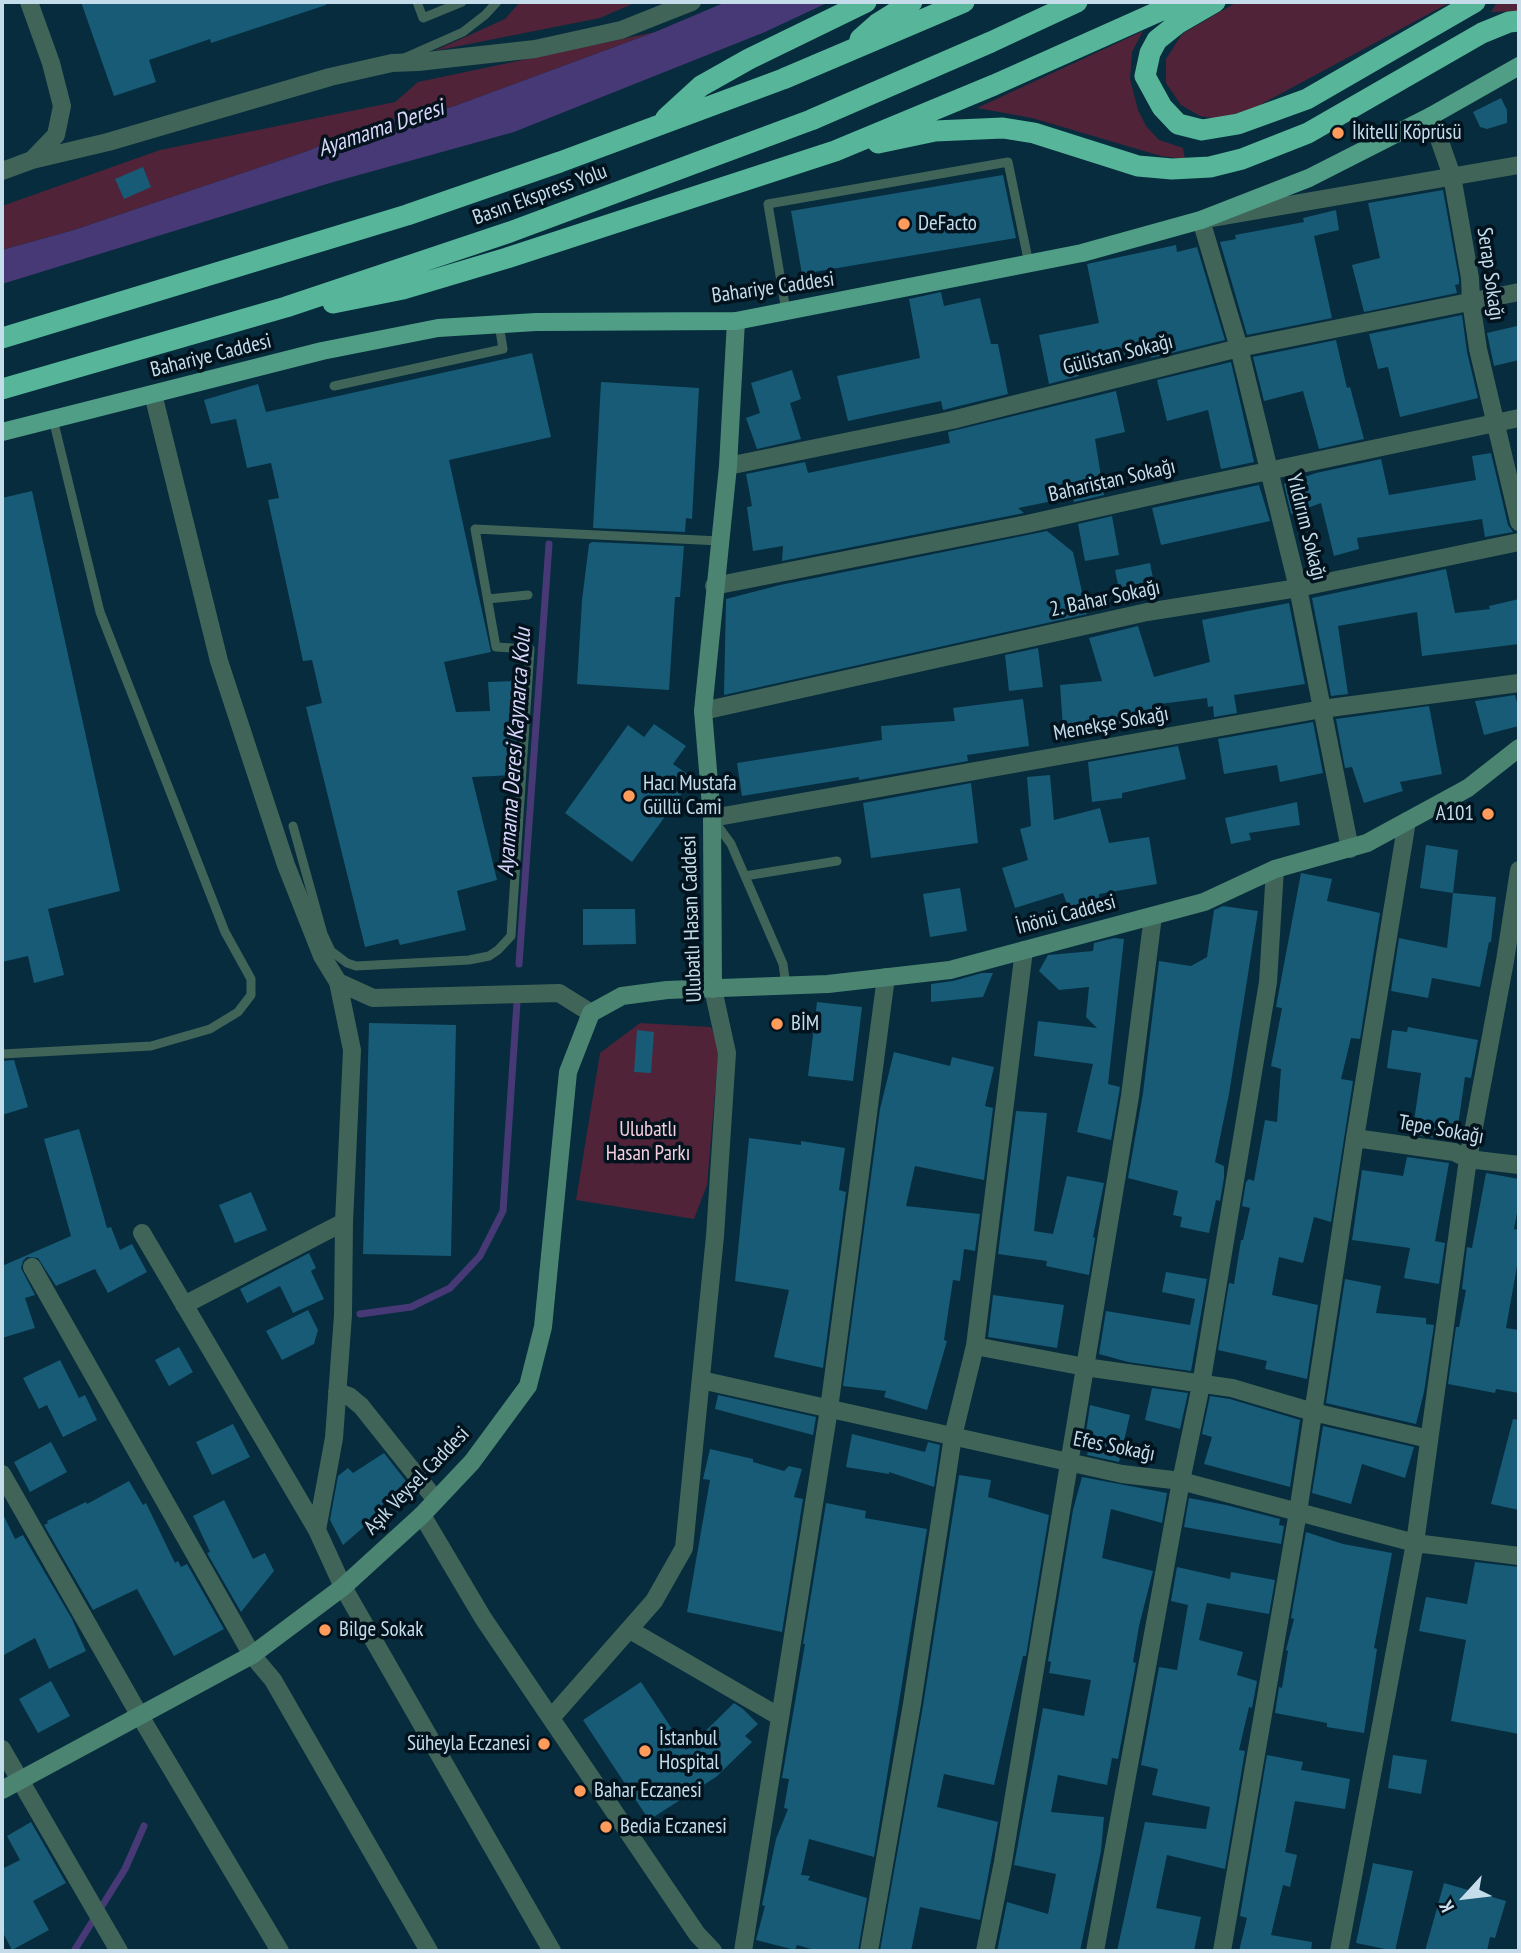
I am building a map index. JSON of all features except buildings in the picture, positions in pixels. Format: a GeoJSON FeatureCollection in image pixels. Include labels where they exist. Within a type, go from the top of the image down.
{"type":"FeatureCollection","features":[{"type":"Feature","properties":{"kind":"highway"},"geometry":{"type":"LineString","coordinates":[[656,127],[701,86],[749,59],[866,2]]}},
{"type":"Feature","properties":{"kind":"highway"},"geometry":{"type":"LineString","coordinates":[[841,55],[877,24],[912,2]]}},
{"type":"Feature","properties":{"kind":"highway","name":"Basın Ekspress Yolu"},"geometry":{"type":"LineString","coordinates":[[2,338],[407,215],[656,127],[841,55],[964,2]]}},
{"type":"Feature","properties":{"kind":"highway","name":"Basın Ekspress Yolu"},"geometry":{"type":"LineString","coordinates":[[2,389],[286,307],[510,232],[749,144],[992,42],[1077,2]]}},
{"type":"Feature","properties":{"kind":"highway"},"geometry":{"type":"LineString","coordinates":[[286,307],[344,302],[403,289],[507,258],[687,197],[835,151],[994,85],[1180,2]]}},
{"type":"Feature","properties":{"kind":"highway"},"geometry":{"type":"LineString","coordinates":[[1215,2],[1177,24],[1157,40],[1150,53],[1145,76],[1162,107],[1178,124],[1202,131],[1238,124],[1307,99],[1475,2]]}},
{"type":"Feature","properties":{"kind":"highway"},"geometry":{"type":"LineString","coordinates":[[835,151],[935,131],[1003,128],[1034,133],[1138,166],[1172,169],[1210,167],[1242,159],[1308,133],[1482,33],[1509,22],[1519,21]]}},
{"type":"Feature","properties":{"kind":"main road","name":"Bahariye Caddesi"},"geometry":{"type":"LineString","coordinates":[[2,432],[322,351],[439,328],[536,322],[736,321],[1082,253],[1201,220],[1310,178],[1431,116],[1519,66]]}},
{"type":"Feature","properties":{"kind":"main road","name":"Ulubatlı Hasan Caddesi"},"geometry":{"type":"LineString","coordinates":[[713,989],[712,818],[703,711],[728,466],[736,321]]}},
{"type":"Feature","properties":{"kind":"main road","name":"İnönü Caddesi"},"geometry":{"type":"LineString","coordinates":[[591,1013],[622,996],[667,990],[786,986],[950,970],[1204,902],[1275,869],[1367,843],[1468,788],[1519,748]]}},
{"type":"Feature","properties":{"kind":"main road","name":"Aşık Veysel Caddesi"},"geometry":{"type":"LineString","coordinates":[[2,1790],[252,1655],[343,1587],[422,1515],[472,1462],[528,1386],[543,1327],[568,1072],[591,1013]]}},
{"type":"Feature","properties":{"kind":"street"},"geometry":{"type":"LineString","coordinates":[[29,2],[51,63],[62,106],[56,135],[32,159]]}},
{"type":"Feature","properties":{"kind":"street"},"geometry":{"type":"LineString","coordinates":[[2,171],[32,159],[107,142],[330,77],[392,63],[535,49],[621,30],[692,2]]}},
{"type":"Feature","properties":{"kind":"street","name":"Serap Sokağı"},"geometry":{"type":"LineString","coordinates":[[1431,116],[1452,176],[1470,278],[1478,349],[1519,522]]}},
{"type":"Feature","properties":{"kind":"street"},"geometry":{"type":"LineString","coordinates":[[1201,220],[1519,165]]}},
{"type":"Feature","properties":{"kind":"street","name":"Yıldırım Sokağı"},"geometry":{"type":"LineString","coordinates":[[1201,220],[1239,348],[1298,588],[1350,849]]}},
{"type":"Feature","properties":{"kind":"street","name":"Gülistan Sokağı"},"geometry":{"type":"LineString","coordinates":[[728,466],[952,420],[1239,348],[1519,292]]}},
{"type":"Feature","properties":{"kind":"street"},"geometry":{"type":"LineString","coordinates":[[153,394],[219,661],[285,865],[322,956],[338,982],[352,1050],[344,1222],[343,1315],[334,1438],[317,1530]]}},
{"type":"Feature","properties":{"kind":"street","name":"Baharistan Sokağı"},"geometry":{"type":"LineString","coordinates":[[714,586],[1027,524],[1519,418]]}},
{"type":"Feature","properties":{"kind":"street","name":"2. Bahar Sokağı"},"geometry":{"type":"LineString","coordinates":[[703,711],[1147,612],[1298,588],[1519,542]]}},
{"type":"Feature","properties":{"kind":"street","name":"Menekşe Sokağı"},"geometry":{"type":"LineString","coordinates":[[712,818],[1322,709],[1519,683]]}},
{"type":"Feature","properties":{"kind":"street"},"geometry":{"type":"LineString","coordinates":[[1222,1951],[1298,1512],[1407,821]]}},
{"type":"Feature","properties":{"kind":"street"},"geometry":{"type":"LineString","coordinates":[[1095,1951],[1201,1385],[1268,982],[1275,869]]}},
{"type":"Feature","properties":{"kind":"street"},"geometry":{"type":"LineString","coordinates":[[1339,1951],[1415,1543],[1468,1159],[1506,961],[1519,877]]}},
{"type":"Feature","properties":{"kind":"street"},"geometry":{"type":"LineString","coordinates":[[985,1951],[1003,1862],[1130,1096],[1153,916]]}},
{"type":"Feature","properties":{"kind":"street"},"geometry":{"type":"LineString","coordinates":[[869,1951],[912,1704],[953,1436],[975,1346],[1024,950]]}},
{"type":"Feature","properties":{"kind":"street"},"geometry":{"type":"LineString","coordinates":[[743,1951],[829,1409],[886,977]]}},
{"type":"Feature","properties":{"kind":"street"},"geometry":{"type":"LineString","coordinates":[[338,982],[373,998],[559,993],[591,1013]]}},
{"type":"Feature","properties":{"kind":"street","name":"Ulubatlı Hasan Caddesi"},"geometry":{"type":"LineString","coordinates":[[551,1718],[654,1601],[684,1548],[715,1236],[727,1053],[713,989]]}},
{"type":"Feature","properties":{"kind":"street","name":"Tepe Sokağı"},"geometry":{"type":"LineString","coordinates":[[1355,1139],[1454,1152],[1468,1159],[1519,1165]]}},
{"type":"Feature","properties":{"kind":"street"},"geometry":{"type":"LineString","coordinates":[[184,1305],[344,1222]]}},
{"type":"Feature","properties":{"kind":"street"},"geometry":{"type":"LineString","coordinates":[[142,1233],[317,1530],[343,1587],[552,1951]]}},
{"type":"Feature","properties":{"kind":"street"},"geometry":{"type":"LineString","coordinates":[[32,1267],[252,1655],[273,1681],[429,1951]]}},
{"type":"Feature","properties":{"kind":"street"},"geometry":{"type":"LineString","coordinates":[[975,1346],[1086,1367],[1232,1388],[1313,1412],[1429,1439]]}},
{"type":"Feature","properties":{"kind":"street","name":"Efes Sokağı"},"geometry":{"type":"LineString","coordinates":[[701,1380],[1144,1478],[1181,1481],[1415,1543],[1519,1556]]}},
{"type":"Feature","properties":{"kind":"street"},"geometry":{"type":"LineString","coordinates":[[337,1392],[349,1396],[361,1406],[436,1500]]}},
{"type":"Feature","properties":{"kind":"street"},"geometry":{"type":"LineString","coordinates":[[2,1474],[140,1716],[280,1951]]}},
{"type":"Feature","properties":{"kind":"street"},"geometry":{"type":"LineString","coordinates":[[422,1515],[483,1618],[697,1934],[713,1951]]}},
{"type":"Feature","properties":{"kind":"street"},"geometry":{"type":"LineString","coordinates":[[630,1630],[780,1717]]}},
{"type":"Feature","properties":{"kind":"street"},"geometry":{"type":"LineString","coordinates":[[2,1749],[120,1951]]}},
{"type":"Feature","properties":{"kind":"lane"},"geometry":{"type":"LineString","coordinates":[[417,2],[423,18],[462,2]]}},
{"type":"Feature","properties":{"kind":"lane"},"geometry":{"type":"LineString","coordinates":[[392,63],[463,32],[497,2]]}},
{"type":"Feature","properties":{"kind":"lane"},"geometry":{"type":"LineString","coordinates":[[786,312],[768,204],[1007,162],[1029,264]]}},
{"type":"Feature","properties":{"kind":"lane"},"geometry":{"type":"LineString","coordinates":[[334,386],[503,349],[499,324]]}},
{"type":"Feature","properties":{"kind":"lane"},"geometry":{"type":"LineString","coordinates":[[2,1054],[151,1046],[209,1029],[238,1012],[251,995],[251,979],[225,932],[100,612],[53,419]]}},
{"type":"Feature","properties":{"kind":"lane"},"geometry":{"type":"LineString","coordinates":[[293,826],[323,934],[331,951],[346,963],[356,967],[468,960],[489,956],[511,936],[530,649],[496,646],[475,529],[720,541]]}},
{"type":"Feature","properties":{"kind":"lane"},"geometry":{"type":"LineString","coordinates":[[488,599],[528,595]]}},
{"type":"Feature","properties":{"kind":"lane"},"geometry":{"type":"LineString","coordinates":[[712,818],[731,844],[783,964],[786,986]]}},
{"type":"Feature","properties":{"kind":"lane"},"geometry":{"type":"LineString","coordinates":[[745,876],[837,861]]}},
{"type":"Feature","properties":{"kind":"green space"},"geometry":{"type":"Polygon","coordinates":[[[520,2],[637,2],[600,18],[434,51],[505,19],[520,2]]]}},
{"type":"Feature","properties":{"kind":"green space"},"geometry":{"type":"Polygon","coordinates":[[[1237,2],[1451,2],[1256,107],[1219,119],[1200,116],[1181,105],[1166,83],[1166,59],[1182,34],[1237,2]]]}},
{"type":"Feature","properties":{"kind":"green space"},"geometry":{"type":"Polygon","coordinates":[[[1497,2],[1519,2],[1519,11],[1491,12],[1497,2]]]}},
{"type":"Feature","properties":{"kind":"green space"},"geometry":{"type":"Polygon","coordinates":[[[1143,31],[1132,52],[1130,79],[1138,110],[1146,126],[1159,140],[1183,148],[1185,159],[1161,156],[1032,118],[977,108],[1143,31]]]}},
{"type":"Feature","properties":{"kind":"green space"},"geometry":{"type":"Polygon","coordinates":[[[655,32],[452,107],[374,123],[305,152],[74,230],[2,250],[2,206],[160,150],[395,102],[418,82],[655,32]]]}},
{"type":"Feature","properties":{"kind":"green space","name":"Ulubatlı Hasan Parkı"},"geometry":{"type":"Polygon","coordinates":[[[640,1023],[711,1027],[719,1046],[707,1185],[694,1219],[576,1200],[600,1053],[640,1023]]]}},
{"type":"Feature","properties":{"kind":"water","name":"Ayamama Deresi"},"geometry":{"type":"Polygon","coordinates":[[[726,2],[829,2],[765,32],[514,132],[330,183],[2,284],[2,250],[74,230],[305,152],[374,123],[452,107],[655,32],[726,2]]]}},
{"type":"Feature","properties":{"kind":"waterway","name":"Ayamama Deresi Kaynarca Kolu"},"geometry":{"type":"LineString","coordinates":[[519,964],[549,544]]}},
{"type":"Feature","properties":{"kind":"waterway","name":"Ayamama Deresi Kaynarca Kolu"},"geometry":{"type":"LineString","coordinates":[[360,1314],[411,1307],[450,1288],[480,1256],[503,1211],[517,1002]]}},
{"type":"Feature","properties":{"kind":"waterway","name":"Ayamama Deresi Kaynarca Kolu"},"geometry":{"type":"LineString","coordinates":[[74,1951],[125,1869],[144,1826]]}},
{"type":"Feature","properties":{"kind":"place","name":"İkitelli Köprüsü"},"geometry":{"type":"Point","coordinates":[1338,133]}},
{"type":"Feature","properties":{"kind":"place","name":"DeFacto"},"geometry":{"type":"Point","coordinates":[904,224]}},
{"type":"Feature","properties":{"kind":"place","name":"Hacı Mustafa Güllü Cami"},"geometry":{"type":"Point","coordinates":[629,796]}},
{"type":"Feature","properties":{"kind":"place","name":"A101"},"geometry":{"type":"Point","coordinates":[1488,814]}},
{"type":"Feature","properties":{"kind":"place","name":"BİM"},"geometry":{"type":"Point","coordinates":[777,1024]}},
{"type":"Feature","properties":{"kind":"place","name":"Bilge Sokak"},"geometry":{"type":"Point","coordinates":[325,1630]}},
{"type":"Feature","properties":{"kind":"place","name":"Süheyla Eczanesi"},"geometry":{"type":"Point","coordinates":[544,1744]}},
{"type":"Feature","properties":{"kind":"place","name":"İstanbul Hospital"},"geometry":{"type":"Point","coordinates":[645,1751]}},
{"type":"Feature","properties":{"kind":"place","name":"Bahar Eczanesi"},"geometry":{"type":"Point","coordinates":[580,1791]}},
{"type":"Feature","properties":{"kind":"place","name":"Bedia Eczanesi"},"geometry":{"type":"Point","coordinates":[606,1827]}}]}
